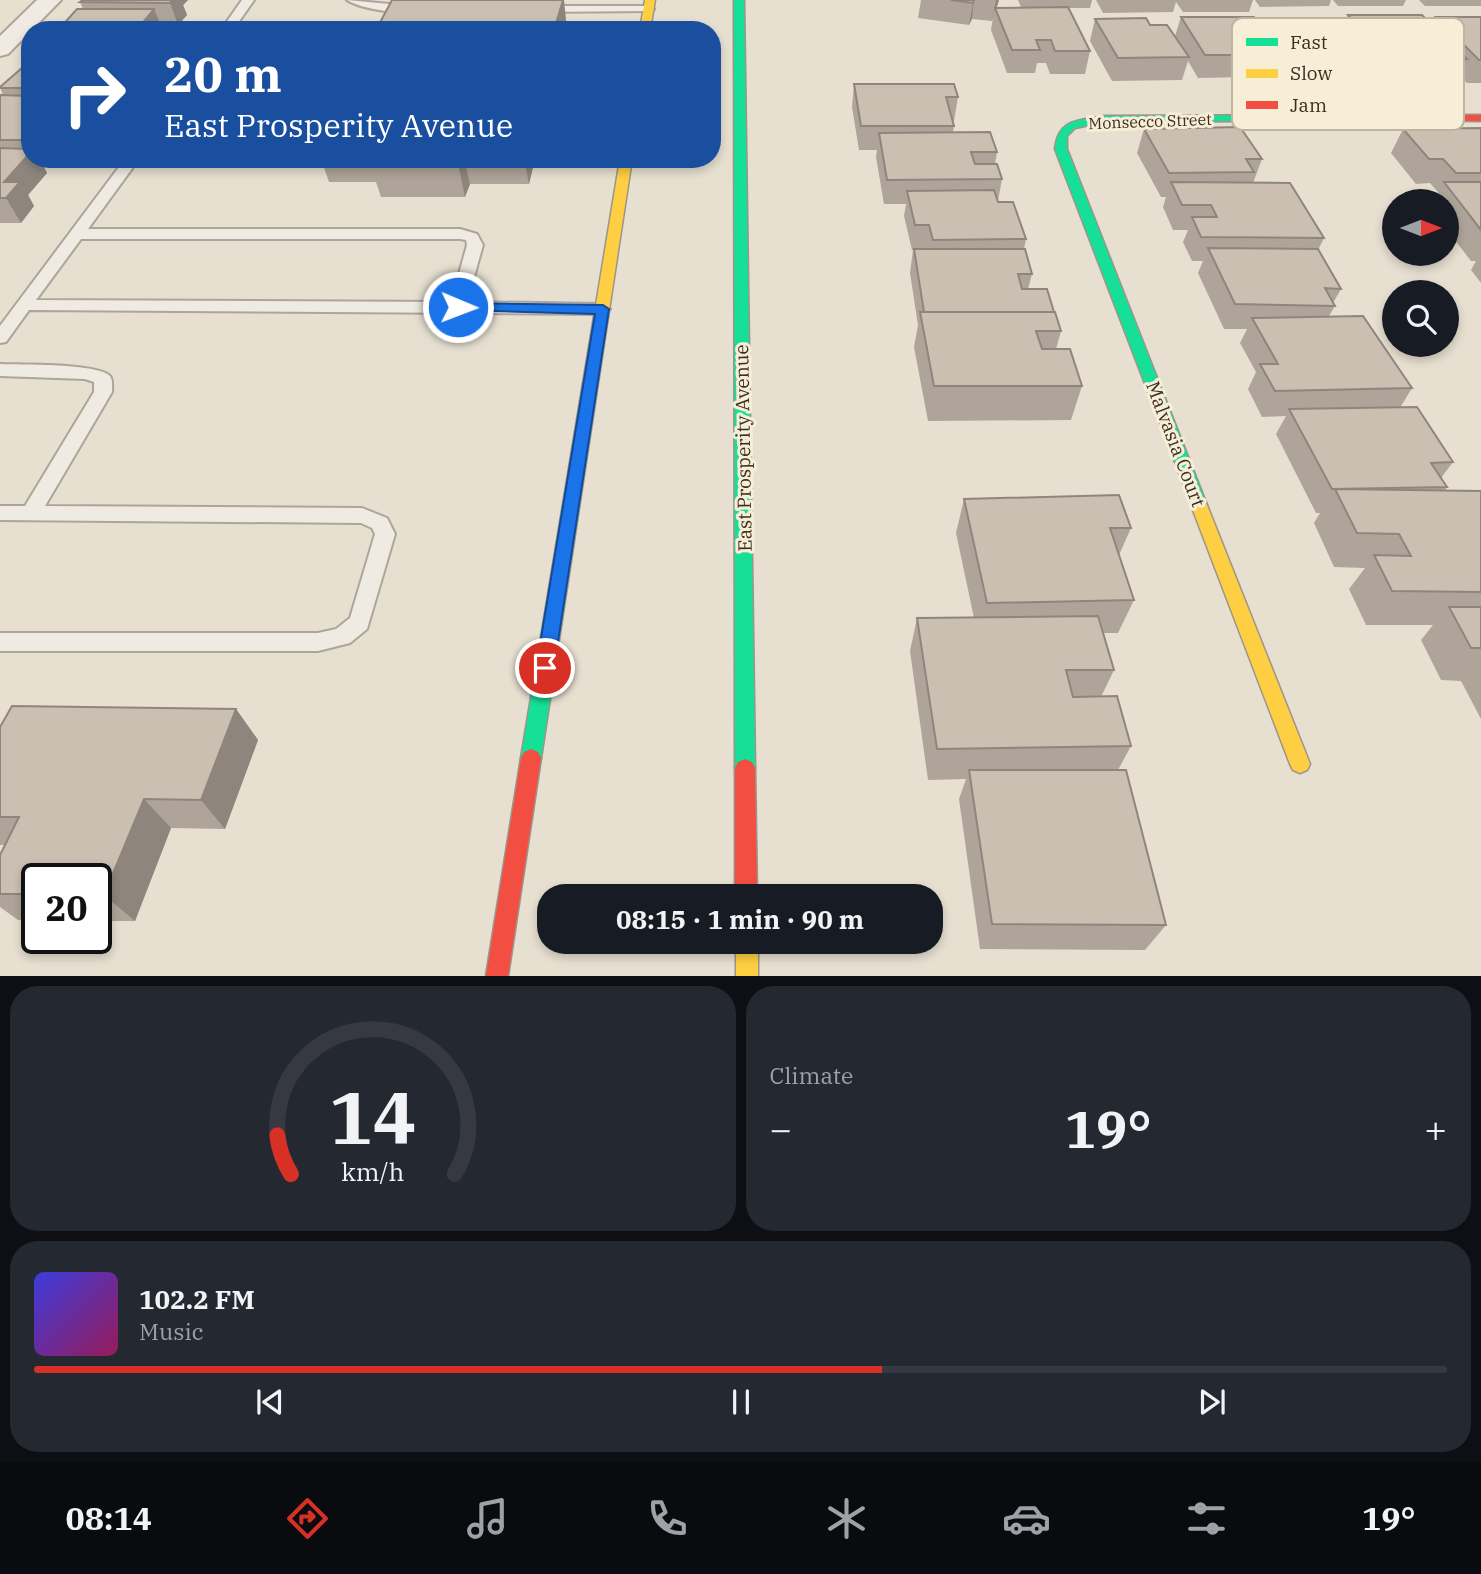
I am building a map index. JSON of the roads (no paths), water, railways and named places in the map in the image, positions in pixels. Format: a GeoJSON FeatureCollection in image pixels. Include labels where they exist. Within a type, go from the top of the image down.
{"type":"FeatureCollection","features":[{"type":"Feature","properties":{"kind":"main road","name":"East Prosperity Avenue"},"geometry":{"type":"LineString","coordinates":[[738,0],[747,884]]}},
{"type":"Feature","properties":{"kind":"main road","name":"Monsecco Street"},"geometry":{"type":"LineString","coordinates":[[1071,126],[1104,119],[1232,119]]}},
{"type":"Feature","properties":{"kind":"main road","name":"Malvasia Court"},"geometry":{"type":"LineString","coordinates":[[1071,126],[1062,135],[1061,149],[1300,764]]}},
{"type":"Feature","properties":{"kind":"main road"},"geometry":{"type":"LineString","coordinates":[[496,975],[625,168]]}},
{"type":"Feature","properties":{"kind":"main road"},"geometry":{"type":"LineString","coordinates":[[747,954],[747,975]]}},
{"type":"Feature","properties":{"kind":"street"},"geometry":{"type":"LineString","coordinates":[[29,21],[50,0]]}},
{"type":"Feature","properties":{"kind":"street"},"geometry":{"type":"LineString","coordinates":[[0,49],[21,28]]}},
{"type":"Feature","properties":{"kind":"lane"},"geometry":{"type":"LineString","coordinates":[[233,21],[248,0]]}},
{"type":"Feature","properties":{"kind":"lane"},"geometry":{"type":"LineString","coordinates":[[353,0],[387,8],[422,9]]}},
{"type":"Feature","properties":{"kind":"lane"},"geometry":{"type":"LineString","coordinates":[[529,9],[649,5]]}},
{"type":"Feature","properties":{"kind":"lane"},"geometry":{"type":"LineString","coordinates":[[0,338],[125,168]]}},
{"type":"Feature","properties":{"kind":"lane"},"geometry":{"type":"LineString","coordinates":[[77,233],[460,233],[472,237],[475,245],[458,307]]}},
{"type":"Feature","properties":{"kind":"lane"},"geometry":{"type":"LineString","coordinates":[[24,305],[603,309]]}},
{"type":"Feature","properties":{"kind":"lane"},"geometry":{"type":"LineString","coordinates":[[0,370],[87,373],[103,379],[103,392],[30,513]]}},
{"type":"Feature","properties":{"kind":"lane"},"geometry":{"type":"LineString","coordinates":[[0,513],[362,516],[380,523],[385,534],[359,623],[342,637],[318,642],[0,642]]}}]}
